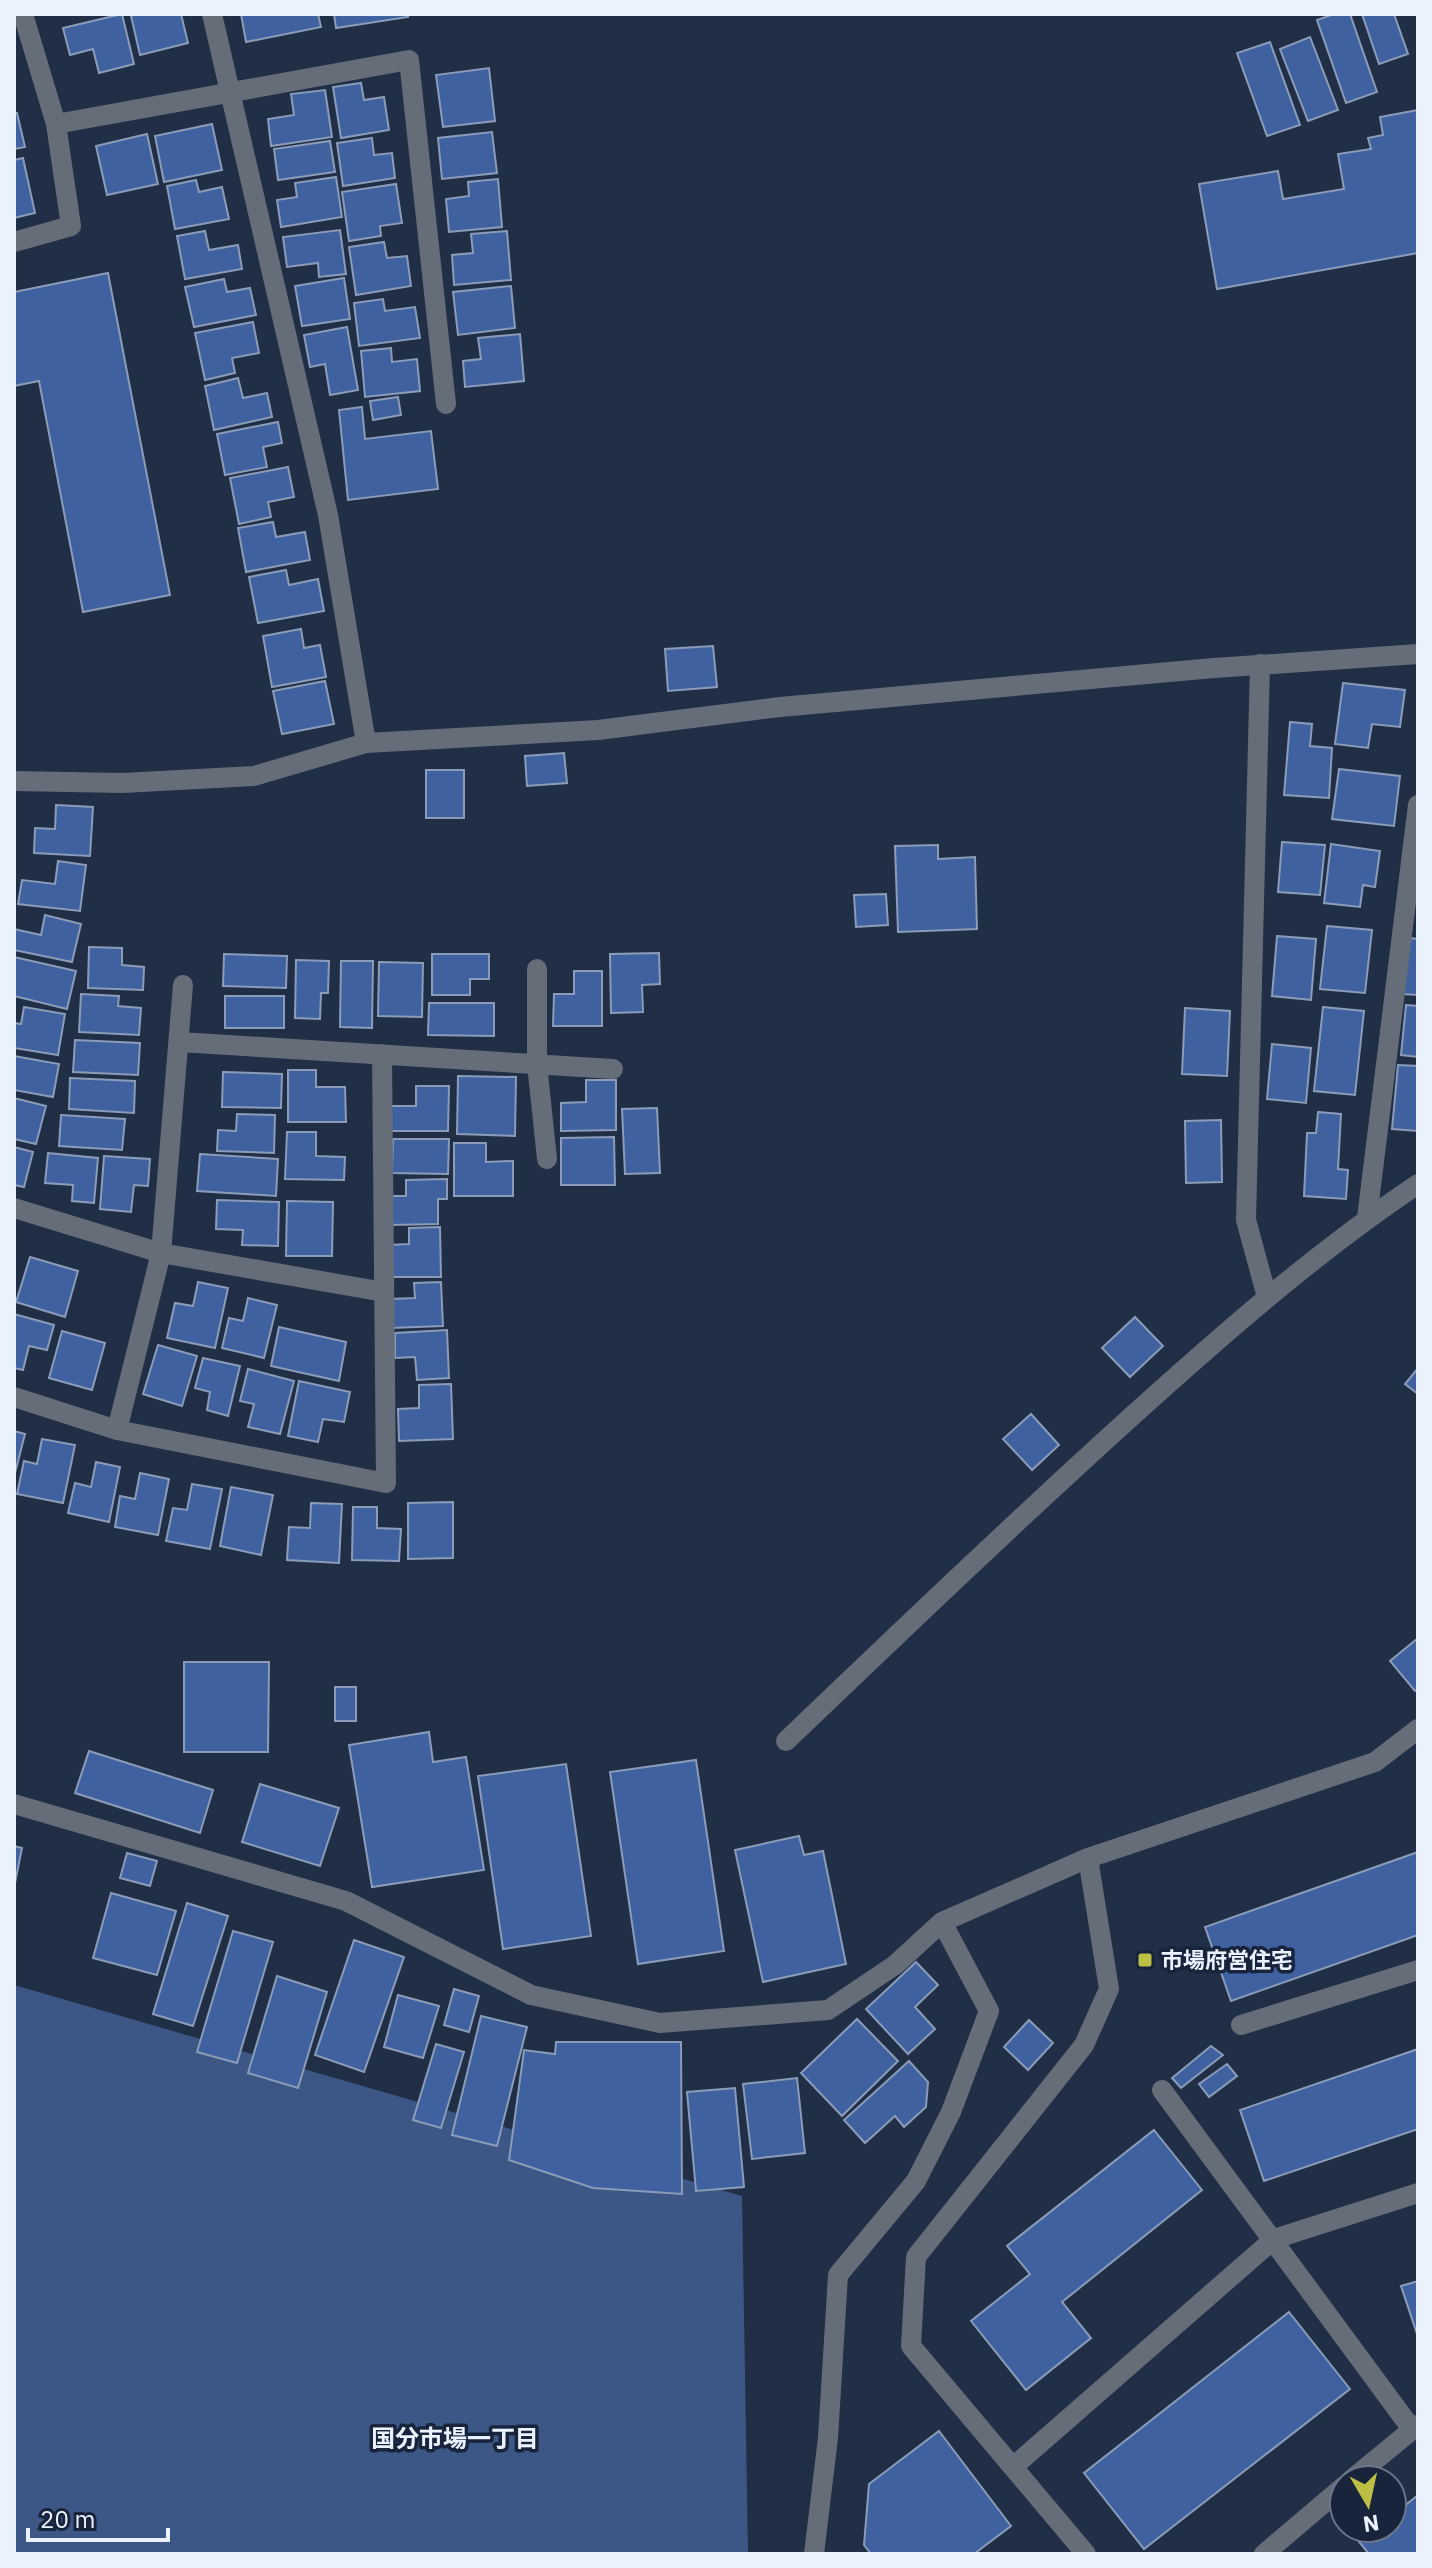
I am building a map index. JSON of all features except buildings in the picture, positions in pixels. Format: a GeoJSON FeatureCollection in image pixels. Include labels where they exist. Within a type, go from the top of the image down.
{"type":"FeatureCollection","features":[{"type":"Feature","properties":{"kind":"street"},"geometry":{"type":"LineString","coordinates":[[14,242],[71,226],[56,124],[23,14]]}},
{"type":"Feature","properties":{"kind":"street"},"geometry":{"type":"LineString","coordinates":[[212,14],[328,515],[366,743]]}},
{"type":"Feature","properties":{"kind":"street"},"geometry":{"type":"LineString","coordinates":[[56,124],[409,60],[446,404]]}},
{"type":"Feature","properties":{"kind":"street"},"geometry":{"type":"LineString","coordinates":[[14,781],[122,783],[254,776],[366,743],[598,730],[780,707],[1260,664],[1418,654]]}},
{"type":"Feature","properties":{"kind":"street"},"geometry":{"type":"LineString","coordinates":[[1260,664],[1246,1220],[1267,1297]]}},
{"type":"Feature","properties":{"kind":"street"},"geometry":{"type":"LineString","coordinates":[[1367,1218],[1418,805]]}},
{"type":"Feature","properties":{"kind":"street"},"geometry":{"type":"LineString","coordinates":[[537,969],[537,1064],[547,1159]]}},
{"type":"Feature","properties":{"kind":"street"},"geometry":{"type":"LineString","coordinates":[[117,1430],[161,1253],[183,985]]}},
{"type":"Feature","properties":{"kind":"street"},"geometry":{"type":"LineString","coordinates":[[180,1042],[613,1069]]}},
{"type":"Feature","properties":{"kind":"street"},"geometry":{"type":"LineString","coordinates":[[14,1397],[117,1430],[386,1483],[382,1054]]}},
{"type":"Feature","properties":{"kind":"street"},"geometry":{"type":"LineString","coordinates":[[786,1741],[972,1561],[1267,1297],[1367,1218],[1418,1184]]}},
{"type":"Feature","properties":{"kind":"street"},"geometry":{"type":"LineString","coordinates":[[14,1208],[161,1253],[384,1292]]}},
{"type":"Feature","properties":{"kind":"street"},"geometry":{"type":"LineString","coordinates":[[14,1804],[346,1901],[531,1995],[660,2023],[828,2010],[895,1965],[942,1922],[1088,1858],[1375,1762],[1418,1729]]}},
{"type":"Feature","properties":{"kind":"street"},"geometry":{"type":"LineString","coordinates":[[1086,2554],[911,2346],[916,2257],[1084,2045],[1109,1989],[1088,1858]]}},
{"type":"Feature","properties":{"kind":"street"},"geometry":{"type":"LineString","coordinates":[[814,2554],[828,2438],[838,2275],[916,2181],[951,2112],[989,2011],[942,1922]]}},
{"type":"Feature","properties":{"kind":"street"},"geometry":{"type":"LineString","coordinates":[[1241,2025],[1418,1970]]}},
{"type":"Feature","properties":{"kind":"street"},"geometry":{"type":"LineString","coordinates":[[1162,2090],[1415,2427],[1370,2464]]}},
{"type":"Feature","properties":{"kind":"street"},"geometry":{"type":"LineString","coordinates":[[1013,2467],[1274,2239],[1418,2193]]}},
{"type":"Feature","properties":{"kind":"street"},"geometry":{"type":"LineString","coordinates":[[1264,2554],[1328,2500]]}},
{"type":"Feature","properties":{"kind":"shaded area"},"geometry":{"type":"Polygon","coordinates":[[[14,1985],[742,2196],[748,2554],[14,2554],[14,1985]]]}},
{"type":"Feature","properties":{"kind":"place","name":"市場府営住宅"},"geometry":{"type":"Point","coordinates":[1145,1960]}},
{"type":"Feature","properties":{"kind":"district","name":"国分市場一丁目"},"geometry":{"type":"Point","coordinates":[455,2439]}}]}
